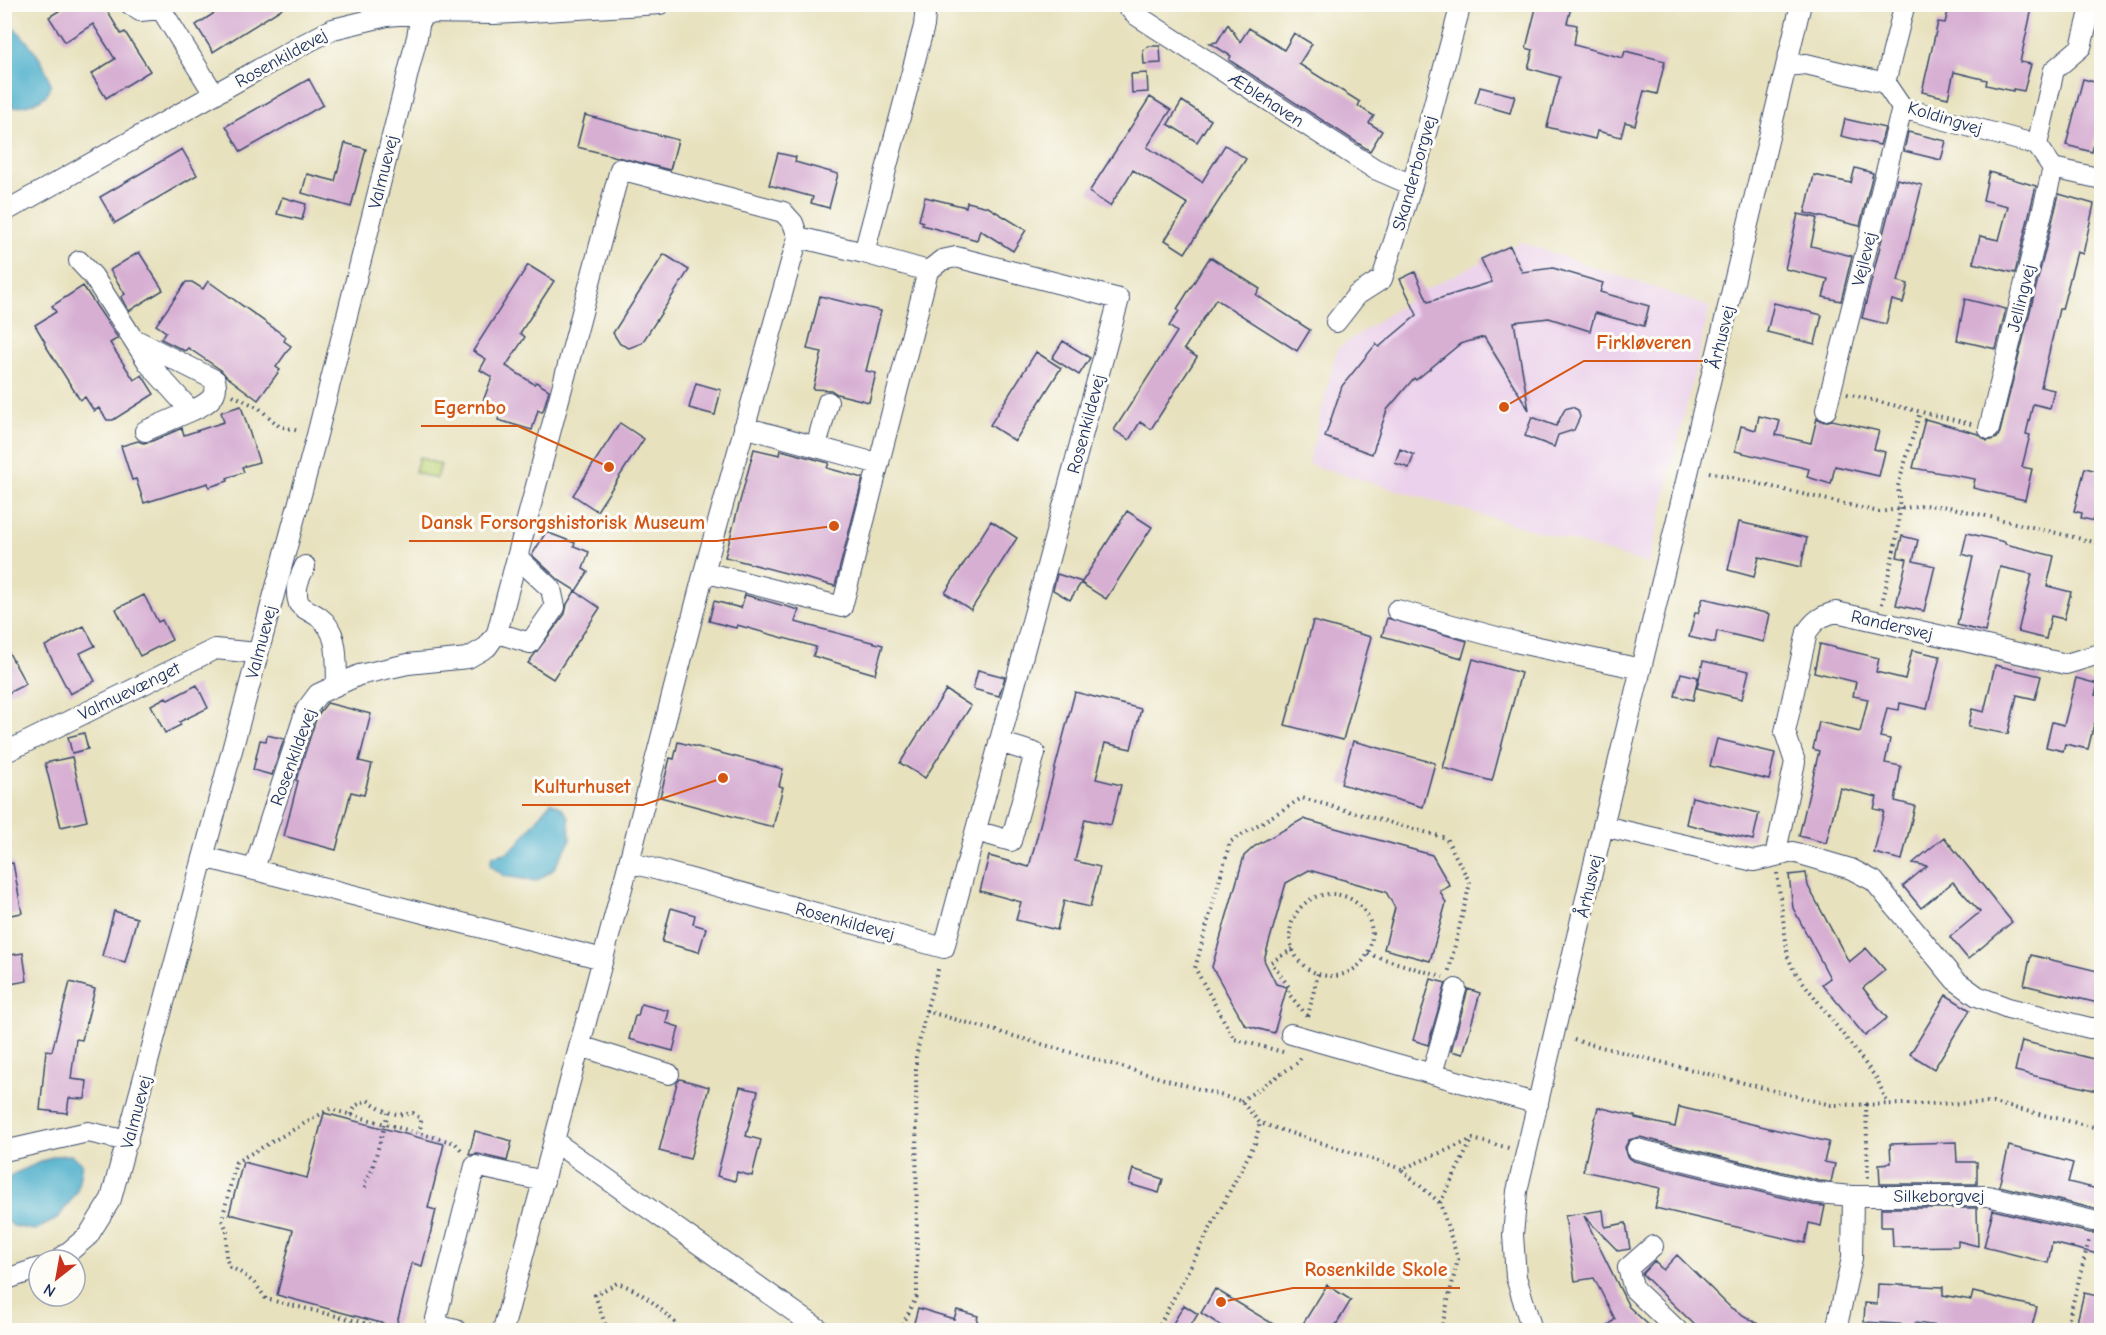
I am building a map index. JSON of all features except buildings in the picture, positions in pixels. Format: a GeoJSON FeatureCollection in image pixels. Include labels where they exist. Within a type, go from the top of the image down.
{"type":"FeatureCollection","features":[{"type":"Feature","properties":{"kind":"street"},"geometry":{"type":"LineString","coordinates":[[130,4],[140,11],[164,7],[214,94]]}},
{"type":"Feature","properties":{"kind":"street","name":"Rosenkildevej"},"geometry":{"type":"LineString","coordinates":[[4,212],[333,29],[387,15],[422,9],[495,14],[660,4]]}},
{"type":"Feature","properties":{"kind":"street"},"geometry":{"type":"LineString","coordinates":[[864,253],[924,26],[927,4]]}},
{"type":"Feature","properties":{"kind":"street","name":"Æblehaven"},"geometry":{"type":"LineString","coordinates":[[1125,4],[1136,15],[1375,170],[1412,185]]}},
{"type":"Feature","properties":{"kind":"street","name":"Skanderborgvej"},"geometry":{"type":"LineString","coordinates":[[1336,322],[1357,295],[1382,279],[1412,185],[1461,4]]}},
{"type":"Feature","properties":{"kind":"street","name":"Århusvej"},"geometry":{"type":"LineString","coordinates":[[1532,1330],[1516,1277],[1513,1234],[1517,1191],[1801,4]]}},
{"type":"Feature","properties":{"kind":"street"},"geometry":{"type":"LineString","coordinates":[[1786,66],[1806,64],[1885,83],[1904,7],[1907,4]]}},
{"type":"Feature","properties":{"kind":"street"},"geometry":{"type":"LineString","coordinates":[[2092,4],[2081,47],[2054,70],[2037,145],[2053,168],[2102,179]]}},
{"type":"Feature","properties":{"kind":"street","name":"Valmuevej"},"geometry":{"type":"LineString","coordinates":[[74,1248],[88,1236],[111,1199],[128,1141],[257,653],[318,435],[422,9]]}},
{"type":"Feature","properties":{"kind":"street","name":"Koldingvej"},"geometry":{"type":"LineString","coordinates":[[1885,83],[1902,108],[2037,145]]}},
{"type":"Feature","properties":{"kind":"street","name":"Vejlevej"},"geometry":{"type":"LineString","coordinates":[[1826,411],[1902,108]]}},
{"type":"Feature","properties":{"kind":"street","name":"Jellingvej"},"geometry":{"type":"LineString","coordinates":[[1989,429],[2053,168]]}},
{"type":"Feature","properties":{"kind":"street"},"geometry":{"type":"LineString","coordinates":[[503,1330],[630,862],[704,572],[798,237],[793,223],[783,212],[620,169],[601,216],[497,633],[530,643],[555,607],[551,589],[517,557]]}},
{"type":"Feature","properties":{"kind":"street"},"geometry":{"type":"LineString","coordinates":[[704,572],[842,607],[928,271],[798,237]]}},
{"type":"Feature","properties":{"kind":"street","name":"Rosenkildevej"},"geometry":{"type":"LineString","coordinates":[[630,862],[944,948],[1119,299],[956,257],[942,260],[928,271]]}},
{"type":"Feature","properties":{"kind":"street"},"geometry":{"type":"LineString","coordinates":[[79,261],[93,276],[149,364],[191,411]]}},
{"type":"Feature","properties":{"kind":"street"},"geometry":{"type":"LineString","coordinates":[[130,337],[214,380],[217,387],[215,394],[205,405],[145,431]]}},
{"type":"Feature","properties":{"kind":"street"},"geometry":{"type":"LineString","coordinates":[[816,447],[828,402]]}},
{"type":"Feature","properties":{"kind":"street"},"geometry":{"type":"LineString","coordinates":[[744,427],[879,464]]}},
{"type":"Feature","properties":{"kind":"street"},"geometry":{"type":"LineString","coordinates":[[305,566],[296,586],[296,594],[299,604],[320,618],[331,629],[335,642],[337,685]]}},
{"type":"Feature","properties":{"kind":"street"},"geometry":{"type":"LineString","coordinates":[[1397,610],[1515,642],[1641,669]]}},
{"type":"Feature","properties":{"kind":"street","name":"Randersvej"},"geometry":{"type":"LineString","coordinates":[[1775,856],[1795,762],[1785,732],[1807,632],[1822,616],[1836,612],[2058,663],[2066,664],[2096,655],[2102,656]]}},
{"type":"Feature","properties":{"kind":"street","name":"Rosenkildevej"},"geometry":{"type":"LineString","coordinates":[[254,869],[306,710],[318,694],[359,675],[408,664],[468,658],[487,647],[497,633]]}},
{"type":"Feature","properties":{"kind":"street","name":"Valmuevænget"},"geometry":{"type":"LineString","coordinates":[[4,753],[215,649],[257,653]]}},
{"type":"Feature","properties":{"kind":"street"},"geometry":{"type":"LineString","coordinates":[[976,831],[1011,840],[1035,753],[999,742]]}},
{"type":"Feature","properties":{"kind":"street"},"geometry":{"type":"LineString","coordinates":[[1603,826],[1754,861],[1792,852],[1851,869],[1874,881],[1955,980],[1977,996],[2008,1008],[2090,1028],[2102,1028]]}},
{"type":"Feature","properties":{"kind":"street"},"geometry":{"type":"LineString","coordinates":[[204,857],[603,959]]}},
{"type":"Feature","properties":{"kind":"street"},"geometry":{"type":"LineString","coordinates":[[1432,1074],[1452,983]]}},
{"type":"Feature","properties":{"kind":"street"},"geometry":{"type":"LineString","coordinates":[[1302,1037],[1538,1104]]}},
{"type":"Feature","properties":{"kind":"street"},"geometry":{"type":"LineString","coordinates":[[580,1046],[669,1074]]}},
{"type":"Feature","properties":{"kind":"street"},"geometry":{"type":"LineString","coordinates":[[4,1151],[88,1132],[128,1141]]}},
{"type":"Feature","properties":{"kind":"street"},"geometry":{"type":"LineString","coordinates":[[555,1142],[820,1330]]}},
{"type":"Feature","properties":{"kind":"street","name":"Silkeborgvej"},"geometry":{"type":"LineString","coordinates":[[1637,1149],[1817,1193],[1861,1196],[1988,1196],[2093,1221]]}},
{"type":"Feature","properties":{"kind":"street"},"geometry":{"type":"LineString","coordinates":[[456,1330],[443,1327],[436,1319],[475,1166],[544,1181]]}},
{"type":"Feature","properties":{"kind":"street"},"geometry":{"type":"LineString","coordinates":[[1836,1330],[1852,1258],[1861,1196]]}},
{"type":"Feature","properties":{"kind":"street"},"geometry":{"type":"LineString","coordinates":[[1653,1246],[1628,1268],[1634,1289],[1677,1330]]}},
{"type":"Feature","properties":{"kind":"street"},"geometry":{"type":"LineString","coordinates":[[4,1280],[27,1272]]}},
{"type":"Feature","properties":{"kind":"path"},"geometry":{"type":"LineString","coordinates":[[217,387],[259,408],[279,426],[318,435]]}},
{"type":"Feature","properties":{"kind":"path"},"geometry":{"type":"LineString","coordinates":[[1831,390],[1989,429]]}},
{"type":"Feature","properties":{"kind":"path"},"geometry":{"type":"LineString","coordinates":[[1877,622],[1896,541],[1900,509],[1898,486],[1920,412]]}},
{"type":"Feature","properties":{"kind":"path"},"geometry":{"type":"LineString","coordinates":[[1706,483],[1709,471],[1879,512],[1924,505],[1950,507],[2102,544]]}},
{"type":"Feature","properties":{"kind":"path"},"geometry":{"type":"LineString","coordinates":[[1301,1057],[1234,1040],[1195,968],[1230,842],[1302,798],[1446,838],[1470,883],[1452,983],[1368,954]]}},
{"type":"Feature","properties":{"kind":"path"},"geometry":{"type":"LineString","coordinates":[[1775,856],[1788,957],[1793,969],[1877,1078],[1888,1104]]}},
{"type":"Feature","properties":{"kind":"path"},"geometry":{"type":"LineString","coordinates":[[1329,894],[1346,896],[1360,906],[1370,920],[1372,937],[1368,954],[1357,967],[1342,975],[1324,976],[1308,970],[1296,957],[1290,941],[1291,924],[1299,909],[1312,898],[1329,894]]}},
{"type":"Feature","properties":{"kind":"path"},"geometry":{"type":"LineString","coordinates":[[900,1330],[916,1296],[916,1057],[944,948]]}},
{"type":"Feature","properties":{"kind":"path"},"geometry":{"type":"LineString","coordinates":[[1293,949],[1272,963],[1289,987],[1288,993],[1308,1017]]}},
{"type":"Feature","properties":{"kind":"path"},"geometry":{"type":"LineString","coordinates":[[1241,1101],[1297,1063],[1301,1057],[1302,1037],[1318,973]]}},
{"type":"Feature","properties":{"kind":"path"},"geometry":{"type":"LineString","coordinates":[[926,1011],[1241,1101],[1260,1123],[1402,1169],[1440,1203],[1458,1259],[1441,1330]]}},
{"type":"Feature","properties":{"kind":"path"},"geometry":{"type":"LineString","coordinates":[[1577,1029],[1574,1040],[1831,1105],[1993,1103],[2102,1129]]}},
{"type":"Feature","properties":{"kind":"path"},"geometry":{"type":"LineString","coordinates":[[352,1115],[354,1106],[367,1100],[388,1113],[399,1116],[413,1113],[421,1119],[420,1133]]}},
{"type":"Feature","properties":{"kind":"path"},"geometry":{"type":"LineString","coordinates":[[1861,1196],[1866,1104]]}},
{"type":"Feature","properties":{"kind":"path"},"geometry":{"type":"LineString","coordinates":[[394,1330],[266,1299],[256,1283],[243,1273],[230,1268],[226,1258],[226,1230],[222,1220],[236,1162],[330,1109],[455,1143],[475,1166]]}},
{"type":"Feature","properties":{"kind":"path"},"geometry":{"type":"LineString","coordinates":[[365,1188],[388,1113]]}},
{"type":"Feature","properties":{"kind":"path"},"geometry":{"type":"LineString","coordinates":[[1157,1330],[1255,1143],[1260,1123]]}},
{"type":"Feature","properties":{"kind":"path"},"geometry":{"type":"LineString","coordinates":[[1402,1169],[1473,1139],[1527,1153]]}},
{"type":"Feature","properties":{"kind":"path"},"geometry":{"type":"LineString","coordinates":[[1440,1203],[1473,1139]]}},
{"type":"Feature","properties":{"kind":"path"},"geometry":{"type":"LineString","coordinates":[[2066,1330],[2093,1221]]}},
{"type":"Feature","properties":{"kind":"path"},"geometry":{"type":"LineString","coordinates":[[607,1330],[595,1295],[617,1283],[647,1296],[683,1330]]}},
{"type":"Feature","properties":{"kind":"shaded area"},"geometry":{"type":"Polygon","coordinates":[[[1521,242],[1710,307],[1649,564],[1308,464],[1337,349],[1422,291],[1521,242]]]}},
{"type":"Feature","properties":{"kind":"green space"},"geometry":{"type":"Polygon","coordinates":[[[419,457],[441,465],[436,479],[415,472],[419,457]]]}},
{"type":"Feature","properties":{"kind":"water"},"geometry":{"type":"Polygon","coordinates":[[[5,20],[33,49],[51,84],[44,97],[27,105],[5,107],[5,20]]]}},
{"type":"Feature","properties":{"kind":"water"},"geometry":{"type":"Polygon","coordinates":[[[551,802],[562,808],[569,817],[570,841],[553,870],[536,881],[504,876],[490,865],[492,856],[506,853],[517,845],[551,802]]]}},
{"type":"Feature","properties":{"kind":"water"},"geometry":{"type":"Polygon","coordinates":[[[71,1155],[82,1163],[77,1192],[57,1219],[35,1230],[13,1226],[4,1217],[5,1188],[11,1175],[54,1156],[71,1155]]]}},
{"type":"Feature","properties":{"kind":"place","name":"Firkløveren"},"geometry":{"type":"Point","coordinates":[1504,407]}},
{"type":"Feature","properties":{"kind":"place","name":"Egernbo"},"geometry":{"type":"Point","coordinates":[609,467]}},
{"type":"Feature","properties":{"kind":"place","name":"Dansk Forsorgshistorisk Museum"},"geometry":{"type":"Point","coordinates":[834,526]}},
{"type":"Feature","properties":{"kind":"place","name":"Kulturhuset"},"geometry":{"type":"Point","coordinates":[723,778]}},
{"type":"Feature","properties":{"kind":"place","name":"Rosenkilde Skole"},"geometry":{"type":"Point","coordinates":[1221,1302]}}]}
